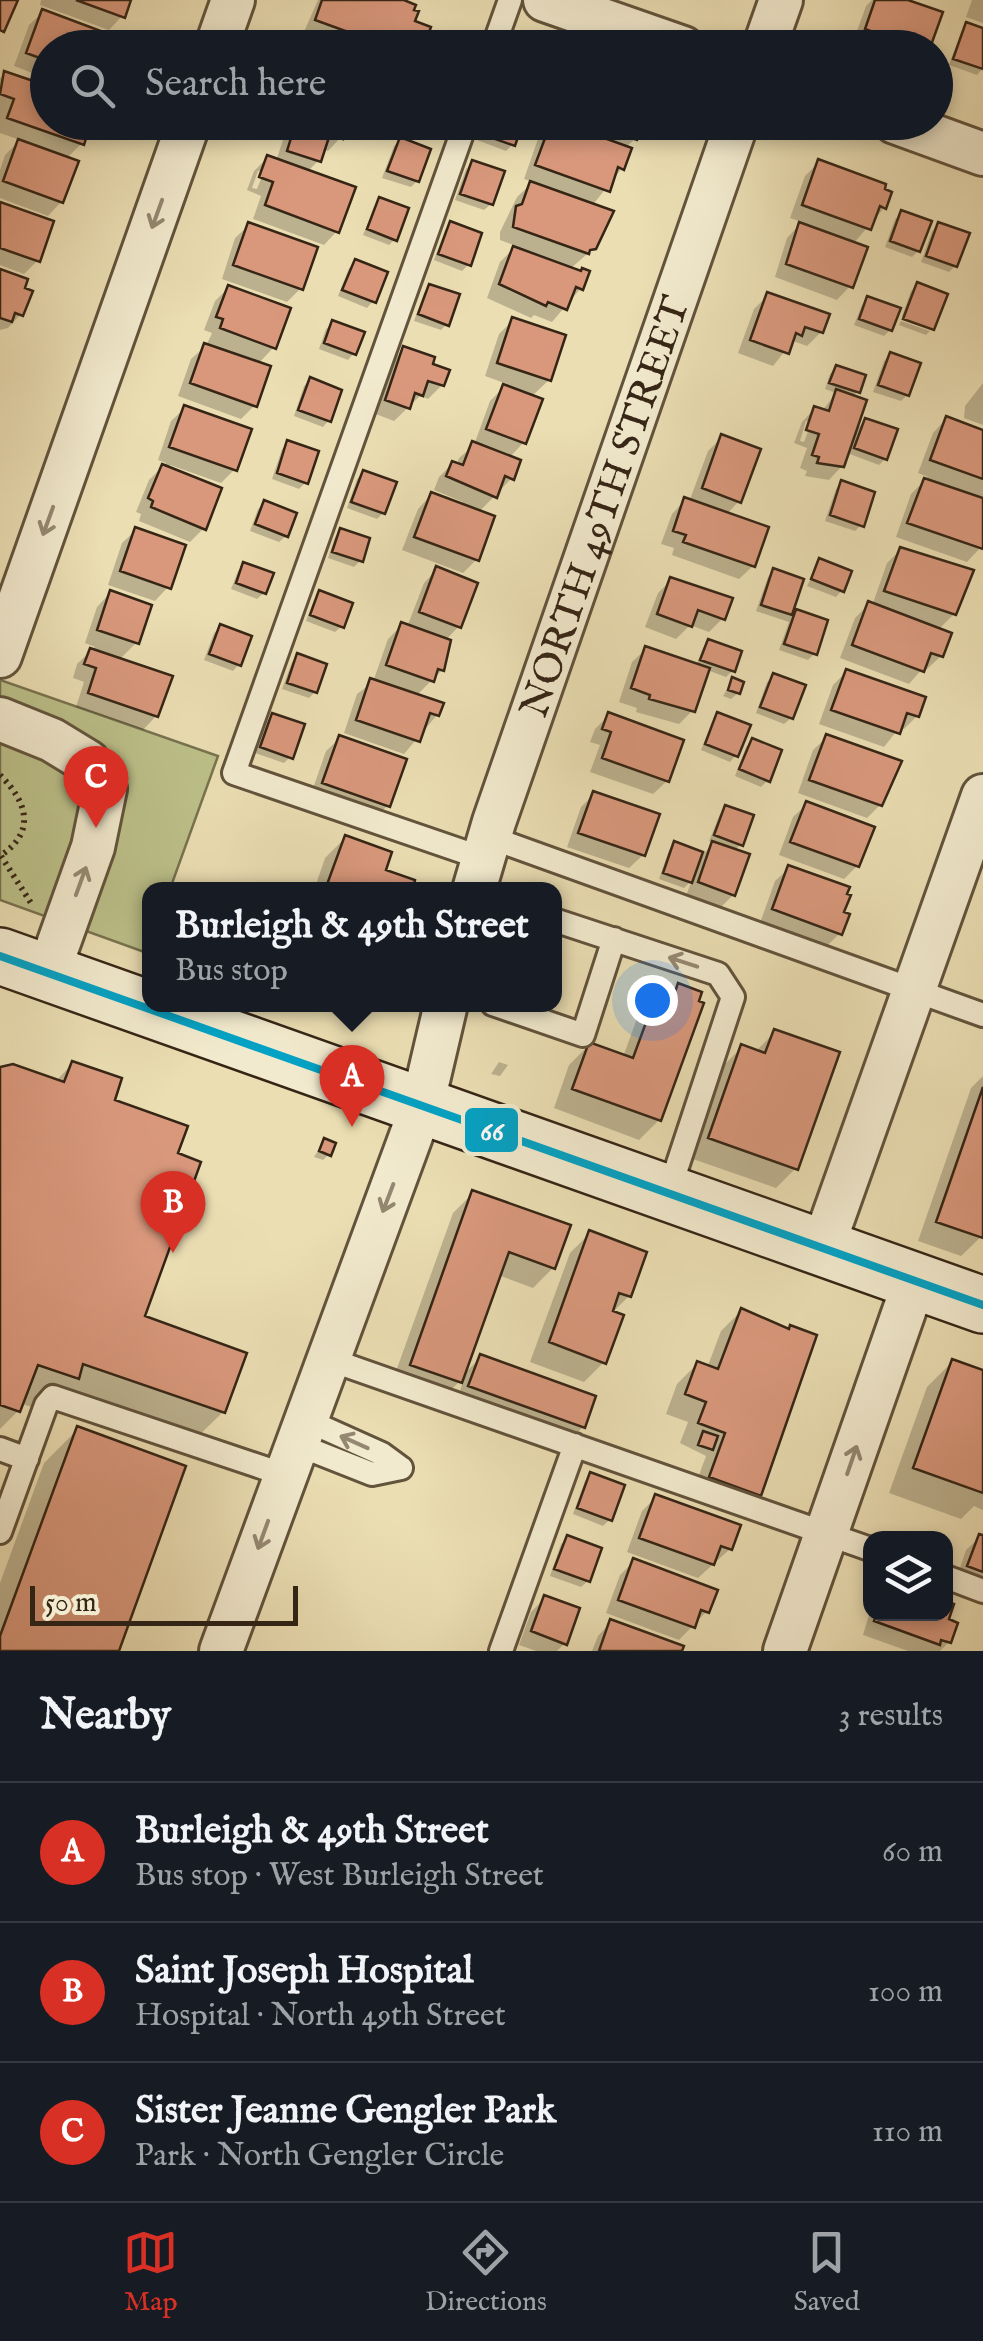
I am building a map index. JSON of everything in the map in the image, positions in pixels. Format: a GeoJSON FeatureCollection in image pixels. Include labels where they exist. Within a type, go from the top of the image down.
{"type":"FeatureCollection","features":[{"type":"Feature","properties":{"kind":"main road"},"geometry":{"type":"LineString","coordinates":[[24,964],[142,1006]]}},
{"type":"Feature","properties":{"kind":"main road"},"geometry":{"type":"LineString","coordinates":[[159,1012],[983,1305]]}},
{"type":"Feature","properties":{"kind":"street"},"geometry":{"type":"LineString","coordinates":[[222,30],[233,0]]}},
{"type":"Feature","properties":{"kind":"street"},"geometry":{"type":"LineString","coordinates":[[544,0],[630,30]]}},
{"type":"Feature","properties":{"kind":"street"},"geometry":{"type":"LineString","coordinates":[[770,30],[781,0]]}},
{"type":"Feature","properties":{"kind":"street"},"geometry":{"type":"LineString","coordinates":[[0,656],[184,140]]}},
{"type":"Feature","properties":{"kind":"street","name":"NORTH 49TH STREET"},"geometry":{"type":"LineString","coordinates":[[482,862],[731,140]]}},
{"type":"Feature","properties":{"kind":"street"},"geometry":{"type":"LineString","coordinates":[[945,140],[983,154]]}},
{"type":"Feature","properties":{"kind":"street"},"geometry":{"type":"LineString","coordinates":[[0,719],[52,740],[88,762],[105,789],[94,847],[24,964]]}},
{"type":"Feature","properties":{"kind":"street"},"geometry":{"type":"LineString","coordinates":[[822,1249],[983,796]]}},
{"type":"Feature","properties":{"kind":"street"},"geometry":{"type":"LineString","coordinates":[[221,1651],[422,1106],[444,1012]]}},
{"type":"Feature","properties":{"kind":"street"},"geometry":{"type":"LineString","coordinates":[[786,1651],[914,1280]]}},
{"type":"Feature","properties":{"kind":"lane"},"geometry":{"type":"LineString","coordinates":[[499,30],[510,0]]}},
{"type":"Feature","properties":{"kind":"lane"},"geometry":{"type":"LineString","coordinates":[[460,140],[234,773],[482,862],[550,882]]}},
{"type":"Feature","properties":{"kind":"lane"},"geometry":{"type":"LineString","coordinates":[[562,886],[914,990],[983,1015]]}},
{"type":"Feature","properties":{"kind":"lane"},"geometry":{"type":"LineString","coordinates":[[562,923],[718,974],[734,997],[668,1194]]}},
{"type":"Feature","properties":{"kind":"lane"},"geometry":{"type":"LineString","coordinates":[[516,1012],[583,1036],[614,940]]}},
{"type":"Feature","properties":{"kind":"lane"},"geometry":{"type":"LineString","coordinates":[[328,1358],[863,1547]]}},
{"type":"Feature","properties":{"kind":"lane"},"geometry":{"type":"LineString","coordinates":[[0,1532],[46,1405],[53,1398],[295,1446]]}},
{"type":"Feature","properties":{"kind":"lane"},"geometry":{"type":"LineString","coordinates":[[501,1651],[575,1446]]}},
{"type":"Feature","properties":{"kind":"lane"},"geometry":{"type":"LineString","coordinates":[[0,1449],[27,1458]]}},
{"type":"Feature","properties":{"kind":"lane"},"geometry":{"type":"LineString","coordinates":[[953,1579],[983,1590]]}},
{"type":"Feature","properties":{"kind":"path"},"geometry":{"type":"LineString","coordinates":[[0,775],[20,801],[26,820],[15,845],[1,856],[34,908]]}},
{"type":"Feature","properties":{"kind":"green space"},"geometry":{"type":"Polygon","coordinates":[[[0,680],[218,756],[173,882],[142,882],[142,951],[0,900],[0,680]]]}},
{"type":"Feature","properties":{"kind":"building"},"geometry":{"type":"Polygon","coordinates":[[[0,0],[18,0],[4,32],[0,30],[0,0]]]}},
{"type":"Feature","properties":{"kind":"building"},"geometry":{"type":"Polygon","coordinates":[[[76,0],[131,0],[125,18],[76,0]]]}},
{"type":"Feature","properties":{"kind":"building"},"geometry":{"type":"Polygon","coordinates":[[[322,0],[404,0],[416,5],[414,10],[419,11],[415,21],[431,27],[342,30],[315,20],[322,0]]]}},
{"type":"Feature","properties":{"kind":"building"},"geometry":{"type":"Polygon","coordinates":[[[875,0],[908,0],[943,12],[936,30],[865,29],[875,0]]]}},
{"type":"Feature","properties":{"kind":"building"},"geometry":{"type":"Polygon","coordinates":[[[42,9],[98,30],[34,30],[42,9]]]}},
{"type":"Feature","properties":{"kind":"building"},"geometry":{"type":"Polygon","coordinates":[[[966,22],[983,28],[983,69],[953,59],[966,22]]]}},
{"type":"Feature","properties":{"kind":"building"},"geometry":{"type":"Polygon","coordinates":[[[4,71],[30,80],[30,126],[7,118],[14,99],[0,94],[4,71]]]}},
{"type":"Feature","properties":{"kind":"building"},"geometry":{"type":"Polygon","coordinates":[[[18,139],[79,161],[63,203],[3,181],[18,139]]]}},
{"type":"Feature","properties":{"kind":"building"},"geometry":{"type":"Polygon","coordinates":[[[290,140],[328,140],[321,162],[287,151],[290,140]]]}},
{"type":"Feature","properties":{"kind":"building"},"geometry":{"type":"Polygon","coordinates":[[[399,140],[431,149],[419,182],[387,171],[399,140]]]}},
{"type":"Feature","properties":{"kind":"building"},"geometry":{"type":"Polygon","coordinates":[[[544,140],[610,140],[632,148],[624,170],[618,167],[610,192],[535,165],[544,140]]]}},
{"type":"Feature","properties":{"kind":"building"},"geometry":{"type":"Polygon","coordinates":[[[267,155],[356,187],[339,233],[265,205],[273,182],[259,177],[267,155]]]}},
{"type":"Feature","properties":{"kind":"building"},"geometry":{"type":"Polygon","coordinates":[[[818,159],[886,184],[885,189],[892,192],[886,209],[880,206],[871,230],[802,205],[818,159]]]}},
{"type":"Feature","properties":{"kind":"building"},"geometry":{"type":"Polygon","coordinates":[[[472,160],[505,171],[493,205],[460,194],[472,160]]]}},
{"type":"Feature","properties":{"kind":"building"},"geometry":{"type":"Polygon","coordinates":[[[530,181],[614,211],[596,249],[589,254],[513,227],[516,206],[522,204],[530,181]]]}},
{"type":"Feature","properties":{"kind":"building"},"geometry":{"type":"Polygon","coordinates":[[[379,197],[409,208],[397,241],[367,229],[379,197]]]}},
{"type":"Feature","properties":{"kind":"building"},"geometry":{"type":"Polygon","coordinates":[[[0,202],[54,221],[40,262],[0,248],[0,202]]]}},
{"type":"Feature","properties":{"kind":"building"},"geometry":{"type":"Polygon","coordinates":[[[901,210],[932,221],[920,252],[890,241],[901,210]]]}},
{"type":"Feature","properties":{"kind":"building"},"geometry":{"type":"Polygon","coordinates":[[[450,221],[482,233],[471,266],[438,254],[450,221]]]}},
{"type":"Feature","properties":{"kind":"building"},"geometry":{"type":"Polygon","coordinates":[[[248,222],[318,247],[303,290],[233,265],[248,222]]]}},
{"type":"Feature","properties":{"kind":"building"},"geometry":{"type":"Polygon","coordinates":[[[799,222],[868,247],[853,288],[786,264],[799,222]]]}},
{"type":"Feature","properties":{"kind":"building"},"geometry":{"type":"Polygon","coordinates":[[[938,222],[970,233],[957,267],[926,256],[938,222]]]}},
{"type":"Feature","properties":{"kind":"building"},"geometry":{"type":"Polygon","coordinates":[[[513,246],[590,271],[583,290],[576,287],[567,310],[548,302],[546,306],[499,284],[513,246]]]}},
{"type":"Feature","properties":{"kind":"building"},"geometry":{"type":"Polygon","coordinates":[[[355,259],[388,272],[376,303],[342,290],[355,259]]]}},
{"type":"Feature","properties":{"kind":"building"},"geometry":{"type":"Polygon","coordinates":[[[0,269],[28,279],[25,288],[33,291],[23,316],[15,313],[12,322],[0,318],[0,269]]]}},
{"type":"Feature","properties":{"kind":"building"},"geometry":{"type":"Polygon","coordinates":[[[917,282],[948,294],[934,330],[903,319],[917,282]]]}},
{"type":"Feature","properties":{"kind":"building"},"geometry":{"type":"Polygon","coordinates":[[[429,284],[460,294],[449,326],[418,314],[429,284]]]}},
{"type":"Feature","properties":{"kind":"building"},"geometry":{"type":"Polygon","coordinates":[[[228,285],[291,308],[276,349],[220,328],[223,319],[216,317],[228,285]]]}},
{"type":"Feature","properties":{"kind":"building"},"geometry":{"type":"Polygon","coordinates":[[[767,292],[830,314],[823,333],[805,327],[802,336],[796,333],[789,354],[750,340],[767,292]]]}},
{"type":"Feature","properties":{"kind":"building"},"geometry":{"type":"Polygon","coordinates":[[[867,296],[901,308],[892,331],[859,319],[867,296]]]}},
{"type":"Feature","properties":{"kind":"building"},"geometry":{"type":"Polygon","coordinates":[[[512,317],[566,335],[551,381],[497,363],[512,317]]]}},
{"type":"Feature","properties":{"kind":"building"},"geometry":{"type":"Polygon","coordinates":[[[332,320],[365,332],[356,355],[324,343],[332,320]]]}},
{"type":"Feature","properties":{"kind":"building"},"geometry":{"type":"Polygon","coordinates":[[[204,343],[271,366],[257,407],[190,383],[204,343]]]}},
{"type":"Feature","properties":{"kind":"building"},"geometry":{"type":"Polygon","coordinates":[[[403,346],[435,357],[433,364],[450,370],[444,386],[428,381],[423,396],[415,393],[410,409],[385,400],[403,346]]]}},
{"type":"Feature","properties":{"kind":"building"},"geometry":{"type":"Polygon","coordinates":[[[890,352],[921,363],[909,396],[878,385],[890,352]]]}},
{"type":"Feature","properties":{"kind":"building"},"geometry":{"type":"Polygon","coordinates":[[[836,365],[866,375],[860,393],[829,383],[836,365]]]}},
{"type":"Feature","properties":{"kind":"building"},"geometry":{"type":"Polygon","coordinates":[[[310,377],[342,390],[331,422],[298,410],[310,377]]]}},
{"type":"Feature","properties":{"kind":"building"},"geometry":{"type":"Polygon","coordinates":[[[503,384],[543,399],[526,444],[486,429],[503,384]]]}},
{"type":"Feature","properties":{"kind":"building"},"geometry":{"type":"Polygon","coordinates":[[[836,389],[867,400],[844,467],[817,463],[819,457],[812,455],[819,434],[806,430],[814,406],[829,411],[836,389]]]}},
{"type":"Feature","properties":{"kind":"building"},"geometry":{"type":"Polygon","coordinates":[[[184,405],[252,429],[237,471],[169,447],[184,405]]]}},
{"type":"Feature","properties":{"kind":"building"},"geometry":{"type":"Polygon","coordinates":[[[946,416],[983,430],[983,479],[930,460],[946,416]]]}},
{"type":"Feature","properties":{"kind":"building"},"geometry":{"type":"Polygon","coordinates":[[[865,418],[898,429],[887,460],[854,448],[865,418]]]}},
{"type":"Feature","properties":{"kind":"building"},"geometry":{"type":"Polygon","coordinates":[[[721,434],[761,449],[741,503],[702,488],[721,434]]]}},
{"type":"Feature","properties":{"kind":"building"},"geometry":{"type":"Polygon","coordinates":[[[287,440],[319,451],[308,484],[277,473],[287,440]]]}},
{"type":"Feature","properties":{"kind":"building"},"geometry":{"type":"Polygon","coordinates":[[[472,441],[521,460],[514,480],[505,476],[497,498],[446,476],[452,461],[463,465],[472,441]]]}},
{"type":"Feature","properties":{"kind":"building"},"geometry":{"type":"Polygon","coordinates":[[[162,464],[222,488],[206,530],[151,507],[153,501],[148,498],[162,464]]]}},
{"type":"Feature","properties":{"kind":"building"},"geometry":{"type":"Polygon","coordinates":[[[363,470],[397,482],[385,514],[351,502],[363,470]]]}},
{"type":"Feature","properties":{"kind":"building"},"geometry":{"type":"Polygon","coordinates":[[[924,478],[983,498],[983,549],[907,523],[924,478]]]}},
{"type":"Feature","properties":{"kind":"building"},"geometry":{"type":"Polygon","coordinates":[[[841,480],[875,492],[864,527],[830,515],[841,480]]]}},
{"type":"Feature","properties":{"kind":"building"},"geometry":{"type":"Polygon","coordinates":[[[431,492],[495,516],[479,561],[414,537],[431,492]]]}},
{"type":"Feature","properties":{"kind":"building"},"geometry":{"type":"Polygon","coordinates":[[[684,497],[769,527],[755,567],[683,542],[686,535],[673,531],[684,497]]]}},
{"type":"Feature","properties":{"kind":"building"},"geometry":{"type":"Polygon","coordinates":[[[264,500],[297,513],[288,537],[255,524],[264,500]]]}},
{"type":"Feature","properties":{"kind":"building"},"geometry":{"type":"Polygon","coordinates":[[[135,527],[186,545],[171,589],[120,571],[135,527]]]}},
{"type":"Feature","properties":{"kind":"building"},"geometry":{"type":"Polygon","coordinates":[[[340,528],[370,538],[363,562],[332,552],[340,528]]]}},
{"type":"Feature","properties":{"kind":"building"},"geometry":{"type":"Polygon","coordinates":[[[900,547],[974,570],[956,615],[884,591],[900,547]]]}},
{"type":"Feature","properties":{"kind":"building"},"geometry":{"type":"Polygon","coordinates":[[[819,558],[852,571],[844,592],[811,579],[819,558]]]}},
{"type":"Feature","properties":{"kind":"building"},"geometry":{"type":"Polygon","coordinates":[[[243,562],[274,573],[266,594],[236,583],[243,562]]]}},
{"type":"Feature","properties":{"kind":"building"},"geometry":{"type":"Polygon","coordinates":[[[436,566],[478,583],[461,628],[419,612],[436,566]]]}},
{"type":"Feature","properties":{"kind":"building"},"geometry":{"type":"Polygon","coordinates":[[[773,568],[804,579],[792,615],[761,605],[773,568]]]}},
{"type":"Feature","properties":{"kind":"building"},"geometry":{"type":"Polygon","coordinates":[[[670,577],[733,598],[725,620],[698,610],[692,627],[657,614],[670,577]]]}},
{"type":"Feature","properties":{"kind":"building"},"geometry":{"type":"Polygon","coordinates":[[[110,590],[152,605],[139,644],[97,630],[110,590]]]}},
{"type":"Feature","properties":{"kind":"building"},"geometry":{"type":"Polygon","coordinates":[[[319,590],[353,603],[344,628],[310,615],[319,590]]]}},
{"type":"Feature","properties":{"kind":"building"},"geometry":{"type":"Polygon","coordinates":[[[868,601],[952,633],[943,657],[931,653],[924,672],[852,645],[868,601]]]}},
{"type":"Feature","properties":{"kind":"building"},"geometry":{"type":"Polygon","coordinates":[[[796,609],[828,620],[817,655],[784,644],[796,609]]]}},
{"type":"Feature","properties":{"kind":"building"},"geometry":{"type":"Polygon","coordinates":[[[401,622],[451,640],[444,671],[438,669],[434,682],[386,665],[401,622]]]}},
{"type":"Feature","properties":{"kind":"building"},"geometry":{"type":"Polygon","coordinates":[[[220,624],[252,636],[241,666],[209,654],[220,624]]]}},
{"type":"Feature","properties":{"kind":"building"},"geometry":{"type":"Polygon","coordinates":[[[708,639],[742,651],[735,672],[700,660],[708,639]]]}},
{"type":"Feature","properties":{"kind":"building"},"geometry":{"type":"Polygon","coordinates":[[[645,646],[710,668],[695,712],[649,699],[650,695],[631,688],[645,646]]]}},
{"type":"Feature","properties":{"kind":"building"},"geometry":{"type":"Polygon","coordinates":[[[90,648],[173,676],[158,717],[88,693],[96,668],[84,664],[90,648]]]}},
{"type":"Feature","properties":{"kind":"building"},"geometry":{"type":"Polygon","coordinates":[[[297,653],[327,664],[317,693],[287,683],[297,653]]]}},
{"type":"Feature","properties":{"kind":"building"},"geometry":{"type":"Polygon","coordinates":[[[846,669],[926,697],[919,717],[907,713],[900,734],[831,710],[846,669]]]}},
{"type":"Feature","properties":{"kind":"building"},"geometry":{"type":"Polygon","coordinates":[[[773,673],[806,685],[793,719],[760,707],[773,673]]]}},
{"type":"Feature","properties":{"kind":"building"},"geometry":{"type":"Polygon","coordinates":[[[732,677],[744,682],[740,694],[728,690],[732,677]]]}},
{"type":"Feature","properties":{"kind":"building"},"geometry":{"type":"Polygon","coordinates":[[[370,678],[444,703],[439,716],[430,713],[420,742],[356,720],[370,678]]]}},
{"type":"Feature","properties":{"kind":"building"},"geometry":{"type":"Polygon","coordinates":[[[608,712],[684,740],[669,782],[602,758],[611,732],[602,729],[608,712]]]}},
{"type":"Feature","properties":{"kind":"building"},"geometry":{"type":"Polygon","coordinates":[[[717,712],[751,725],[738,757],[705,744],[717,712]]]}},
{"type":"Feature","properties":{"kind":"building"},"geometry":{"type":"Polygon","coordinates":[[[272,713],[305,724],[293,759],[260,747],[272,713]]]}},
{"type":"Feature","properties":{"kind":"building"},"geometry":{"type":"Polygon","coordinates":[[[826,734],[902,761],[882,806],[809,780],[826,734]]]}},
{"type":"Feature","properties":{"kind":"building"},"geometry":{"type":"Polygon","coordinates":[[[339,735],[407,759],[390,807],[322,783],[339,735]]]}},
{"type":"Feature","properties":{"kind":"building"},"geometry":{"type":"Polygon","coordinates":[[[752,738],[782,750],[770,782],[739,769],[752,738]]]}},
{"type":"Feature","properties":{"kind":"building"},"geometry":{"type":"Polygon","coordinates":[[[593,791],[660,814],[645,856],[578,833],[593,791]]]}},
{"type":"Feature","properties":{"kind":"building"},"geometry":{"type":"Polygon","coordinates":[[[806,801],[875,827],[859,867],[790,842],[806,801]]]}},
{"type":"Feature","properties":{"kind":"building"},"geometry":{"type":"Polygon","coordinates":[[[725,805],[754,815],[743,846],[714,835],[725,805]]]}},
{"type":"Feature","properties":{"kind":"building"},"geometry":{"type":"Polygon","coordinates":[[[345,835],[392,852],[386,870],[415,880],[415,882],[328,882],[345,835]]]}},
{"type":"Feature","properties":{"kind":"building"},"geometry":{"type":"Polygon","coordinates":[[[674,841],[703,852],[692,883],[663,873],[674,841]]]}},
{"type":"Feature","properties":{"kind":"building"},"geometry":{"type":"Polygon","coordinates":[[[712,841],[750,854],[735,896],[698,882],[712,841]]]}},
{"type":"Feature","properties":{"kind":"building"},"geometry":{"type":"Polygon","coordinates":[[[788,865],[850,887],[844,912],[850,914],[842,935],[772,909],[788,865]]]}},
{"type":"Feature","properties":{"kind":"building"},"geometry":{"type":"Polygon","coordinates":[[[678,983],[702,992],[699,1001],[704,1003],[661,1121],[572,1089],[589,1042],[633,1058],[659,987],[675,992],[678,983]]]}},
{"type":"Feature","properties":{"kind":"building"},"geometry":{"type":"Polygon","coordinates":[[[774,1029],[840,1052],[798,1170],[708,1138],[741,1044],[765,1053],[774,1029]]]}},
{"type":"Feature","properties":{"kind":"building"},"geometry":{"type":"Polygon","coordinates":[[[72,1061],[122,1078],[115,1100],[188,1126],[178,1153],[201,1162],[145,1316],[247,1353],[225,1413],[83,1364],[79,1379],[38,1365],[20,1412],[0,1405],[0,1067],[13,1064],[64,1082],[72,1061]]]}},
{"type":"Feature","properties":{"kind":"building"},"geometry":{"type":"Polygon","coordinates":[[[983,1087],[983,1238],[936,1222],[983,1087]]]}},
{"type":"Feature","properties":{"kind":"building"},"geometry":{"type":"Polygon","coordinates":[[[324,1138],[336,1143],[331,1156],[319,1151],[324,1138]]]}},
{"type":"Feature","properties":{"kind":"building"},"geometry":{"type":"Polygon","coordinates":[[[472,1190],[571,1225],[555,1269],[509,1252],[462,1383],[410,1365],[472,1190]]]}},
{"type":"Feature","properties":{"kind":"building"},"geometry":{"type":"Polygon","coordinates":[[[589,1230],[647,1252],[631,1297],[619,1293],[613,1311],[624,1315],[606,1364],[549,1342],[589,1230]]]}},
{"type":"Feature","properties":{"kind":"building"},"geometry":{"type":"Polygon","coordinates":[[[741,1308],[789,1329],[790,1325],[817,1335],[761,1496],[709,1477],[725,1433],[698,1423],[706,1402],[685,1394],[697,1361],[718,1369],[741,1308]]]}},
{"type":"Feature","properties":{"kind":"building"},"geometry":{"type":"Polygon","coordinates":[[[480,1354],[596,1396],[585,1428],[468,1386],[480,1354]]]}},
{"type":"Feature","properties":{"kind":"building"},"geometry":{"type":"Polygon","coordinates":[[[952,1359],[983,1370],[983,1493],[913,1468],[952,1359]]]}},
{"type":"Feature","properties":{"kind":"building"},"geometry":{"type":"Polygon","coordinates":[[[77,1426],[186,1466],[119,1651],[0,1651],[0,1636],[77,1426]]]}},
{"type":"Feature","properties":{"kind":"building"},"geometry":{"type":"Polygon","coordinates":[[[703,1431],[718,1436],[713,1450],[698,1445],[703,1431]]]}},
{"type":"Feature","properties":{"kind":"building"},"geometry":{"type":"Polygon","coordinates":[[[590,1472],[625,1485],[612,1521],[577,1508],[590,1472]]]}},
{"type":"Feature","properties":{"kind":"building"},"geometry":{"type":"Polygon","coordinates":[[[655,1494],[741,1525],[732,1550],[721,1546],[714,1565],[639,1538],[655,1494]]]}},
{"type":"Feature","properties":{"kind":"building"},"geometry":{"type":"Polygon","coordinates":[[[979,1534],[983,1535],[983,1572],[967,1566],[979,1534]]]}},
{"type":"Feature","properties":{"kind":"building"},"geometry":{"type":"Polygon","coordinates":[[[567,1535],[602,1548],[590,1582],[554,1569],[567,1535]]]}},
{"type":"Feature","properties":{"kind":"building"},"geometry":{"type":"Polygon","coordinates":[[[633,1558],[718,1590],[709,1613],[701,1610],[695,1628],[618,1600],[633,1558]]]}},
{"type":"Feature","properties":{"kind":"building"},"geometry":{"type":"Polygon","coordinates":[[[544,1595],[580,1608],[567,1645],[531,1631],[544,1595]]]}},
{"type":"Feature","properties":{"kind":"building"},"geometry":{"type":"Polygon","coordinates":[[[610,1619],[684,1646],[682,1651],[599,1651],[610,1619]]]}},
{"type":"Feature","properties":{"kind":"building"},"geometry":{"type":"Polygon","coordinates":[[[874,1621],[958,1623],[951,1643],[941,1640],[940,1645],[874,1621]]]}},
{"type":"Feature","properties":{"kind":"transit line","name":"66"},"geometry":{"type":"LineString","coordinates":[[0,956],[142,1006]]}},
{"type":"Feature","properties":{"kind":"transit line","name":"66"},"geometry":{"type":"LineString","coordinates":[[158,1012],[983,1305]]}},
{"type":"Feature","properties":{"kind":"place","name":"Sister Jeanne Gengler Park"},"geometry":{"type":"Point","coordinates":[96,828]}},
{"type":"Feature","properties":{"kind":"place","name":"Burleigh & 49th Street"},"geometry":{"type":"Point","coordinates":[352,1127]}},
{"type":"Feature","properties":{"kind":"place","name":"Saint Joseph Hospital"},"geometry":{"type":"Point","coordinates":[173,1253]}}]}
